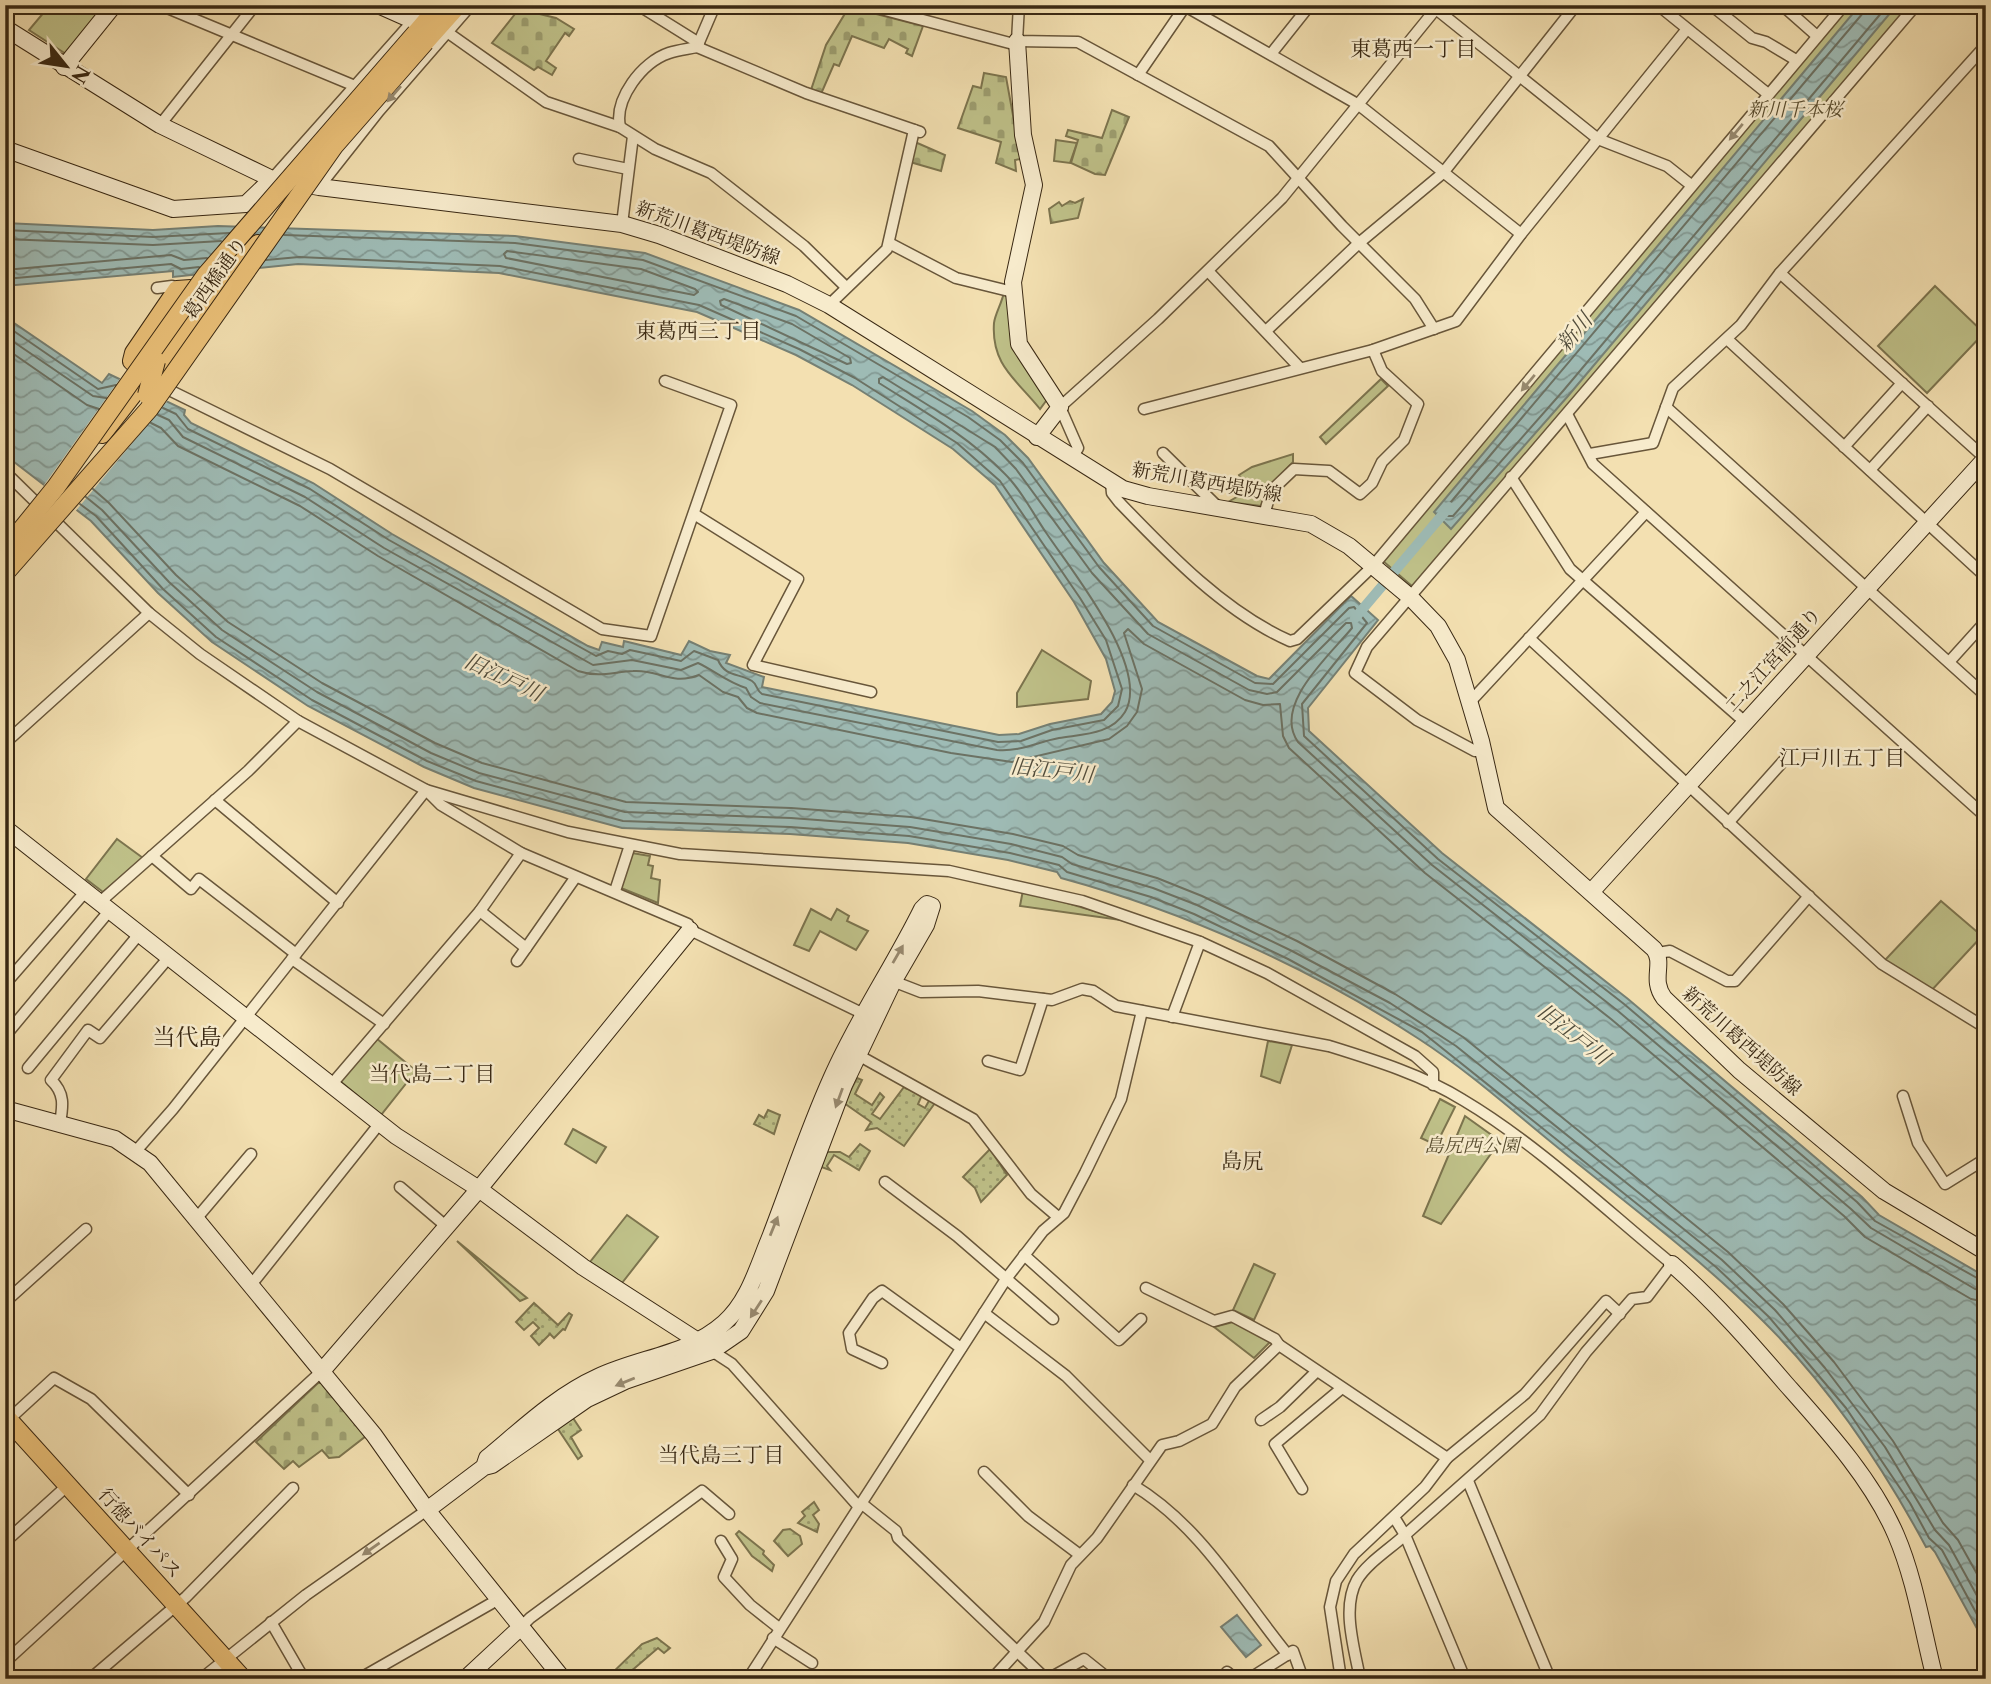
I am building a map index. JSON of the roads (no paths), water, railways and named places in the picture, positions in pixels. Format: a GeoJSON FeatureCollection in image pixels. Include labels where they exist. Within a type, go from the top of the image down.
{"type":"FeatureCollection","features":[{"type":"Feature","properties":{"kind":"main road","name":"葛西橋通り"},"geometry":{"type":"LineString","coordinates":[[5,553],[56,487],[184,304],[267,201],[440,5]]}},
{"type":"Feature","properties":{"kind":"main road","name":"葛西橋通り"},"geometry":{"type":"LineString","coordinates":[[5,572],[113,453],[149,409],[334,146],[418,32],[458,5]]}},
{"type":"Feature","properties":{"kind":"main road"},"geometry":{"type":"LineString","coordinates":[[189,335],[220,274],[267,201]]}},
{"type":"Feature","properties":{"kind":"main road"},"geometry":{"type":"LineString","coordinates":[[56,487],[189,335],[236,267],[285,215]]}},
{"type":"Feature","properties":{"kind":"main road"},"geometry":{"type":"LineString","coordinates":[[113,453],[147,395],[162,363],[190,312],[198,301],[197,294],[191,289],[177,290],[134,353],[132,361],[156,383],[162,363]]}},
{"type":"Feature","properties":{"kind":"main road","name":"行徳バイパス"},"geometry":{"type":"LineString","coordinates":[[6,1419],[243,1679]]}},
{"type":"Feature","properties":{"kind":"street"},"geometry":{"type":"LineString","coordinates":[[64,67],[114,5]]}},
{"type":"Feature","properties":{"kind":"street"},"geometry":{"type":"LineString","coordinates":[[160,5],[355,86]]}},
{"type":"Feature","properties":{"kind":"street"},"geometry":{"type":"LineString","coordinates":[[160,125],[255,5]]}},
{"type":"Feature","properties":{"kind":"street"},"geometry":{"type":"LineString","coordinates":[[379,5],[418,32]]}},
{"type":"Feature","properties":{"kind":"street"},"geometry":{"type":"LineString","coordinates":[[5,149],[173,209],[246,204],[272,179],[355,86],[418,32],[427,5]]}},
{"type":"Feature","properties":{"kind":"street"},"geometry":{"type":"LineString","coordinates":[[319,187],[471,5]]}},
{"type":"Feature","properties":{"kind":"street"},"geometry":{"type":"LineString","coordinates":[[638,5],[698,45],[806,93],[917,131],[894,205],[889,243],[876,261],[829,305]]}},
{"type":"Feature","properties":{"kind":"street"},"geometry":{"type":"LineString","coordinates":[[698,45],[715,5]]}},
{"type":"Feature","properties":{"kind":"street"},"geometry":{"type":"LineString","coordinates":[[866,5],[1017,43],[1078,42],[1269,146],[1415,299],[1434,329]]}},
{"type":"Feature","properties":{"kind":"street"},"geometry":{"type":"LineString","coordinates":[[1019,5],[1017,43],[1023,135],[1034,185],[1013,292],[1018,344],[1060,407],[1078,448],[1071,459]]}},
{"type":"Feature","properties":{"kind":"street"},"geometry":{"type":"LineString","coordinates":[[1271,54],[1310,5]]}},
{"type":"Feature","properties":{"kind":"street"},"geometry":{"type":"LineString","coordinates":[[1266,331],[1359,243],[1443,173],[1576,5]]}},
{"type":"Feature","properties":{"kind":"street"},"geometry":{"type":"LineString","coordinates":[[1658,5],[1768,94]]}},
{"type":"Feature","properties":{"kind":"street"},"geometry":{"type":"LineString","coordinates":[[1711,5],[1752,38],[1766,41],[1796,60]]}},
{"type":"Feature","properties":{"kind":"street"},"geometry":{"type":"LineString","coordinates":[[1782,5],[1817,36]]}},
{"type":"Feature","properties":{"kind":"street"},"geometry":{"type":"LineString","coordinates":[[1111,483],[1112,493],[1119,502],[1213,592],[1290,641],[1313,626],[1375,568],[1691,185],[1844,5]]}},
{"type":"Feature","properties":{"kind":"street"},"geometry":{"type":"LineString","coordinates":[[1483,751],[1475,751],[1417,720],[1355,673],[1367,647],[1407,595],[1566,414],[1916,5]]}},
{"type":"Feature","properties":{"kind":"street"},"geometry":{"type":"LineString","coordinates":[[1138,75],[1186,6],[1359,105],[1521,233]]}},
{"type":"Feature","properties":{"kind":"street"},"geometry":{"type":"LineString","coordinates":[[1037,437],[1060,407],[1208,271],[1300,178],[1435,7],[1598,139],[1667,166],[1691,185]]}},
{"type":"Feature","properties":{"kind":"street","name":"新荒川葛西堤防線"},"geometry":{"type":"LineString","coordinates":[[5,28],[160,125],[272,179],[622,224],[659,234],[787,284],[829,305],[1111,483],[1148,496],[1264,514],[1320,527],[1407,595],[1444,634],[1457,660],[1500,814],[1592,891],[1658,953],[1655,981],[1659,992],[1739,1070],[1884,1191],[1983,1246]]}},
{"type":"Feature","properties":{"kind":"street"},"geometry":{"type":"LineString","coordinates":[[1144,409],[1373,350],[1455,321],[1521,233],[1687,29]]}},
{"type":"Feature","properties":{"kind":"street"},"geometry":{"type":"LineString","coordinates":[[447,32],[546,102],[620,127],[633,136],[711,173],[804,246],[846,287]]}},
{"type":"Feature","properties":{"kind":"street"},"geometry":{"type":"LineString","coordinates":[[620,127],[617,114],[622,102],[645,69],[670,52],[698,45]]}},
{"type":"Feature","properties":{"kind":"street"},"geometry":{"type":"LineString","coordinates":[[1590,454],[1653,443],[1673,387],[1727,339],[1780,273],[1986,45]]}},
{"type":"Feature","properties":{"kind":"street"},"geometry":{"type":"LineString","coordinates":[[622,224],[633,136]]}},
{"type":"Feature","properties":{"kind":"street"},"geometry":{"type":"LineString","coordinates":[[579,159],[628,169]]}},
{"type":"Feature","properties":{"kind":"street"},"geometry":{"type":"LineString","coordinates":[[889,243],[956,278],[1013,292]]}},
{"type":"Feature","properties":{"kind":"street"},"geometry":{"type":"LineString","coordinates":[[1208,271],[1300,368]]}},
{"type":"Feature","properties":{"kind":"street"},"geometry":{"type":"LineString","coordinates":[[1780,273],[1986,458]]}},
{"type":"Feature","properties":{"kind":"street"},"geometry":{"type":"LineString","coordinates":[[157,288],[172,286],[177,290]]}},
{"type":"Feature","properties":{"kind":"street"},"geometry":{"type":"LineString","coordinates":[[1727,339],[1986,578]]}},
{"type":"Feature","properties":{"kind":"street"},"geometry":{"type":"LineString","coordinates":[[1264,514],[1272,491],[1294,469],[1329,471],[1360,494],[1371,483],[1382,462],[1404,440],[1418,404],[1382,371],[1373,350]]}},
{"type":"Feature","properties":{"kind":"street"},"geometry":{"type":"LineString","coordinates":[[156,383],[330,469],[602,629],[651,636],[731,405],[664,381]]}},
{"type":"Feature","properties":{"kind":"street"},"geometry":{"type":"LineString","coordinates":[[1844,447],[1902,383]]}},
{"type":"Feature","properties":{"kind":"street"},"geometry":{"type":"LineString","coordinates":[[1870,470],[1928,406]]}},
{"type":"Feature","properties":{"kind":"street"},"geometry":{"type":"LineString","coordinates":[[1666,407],[1986,696]]}},
{"type":"Feature","properties":{"kind":"street"},"geometry":{"type":"LineString","coordinates":[[1566,414],[1590,454],[1593,464],[1986,817]]}},
{"type":"Feature","properties":{"kind":"street"},"geometry":{"type":"LineString","coordinates":[[1163,453],[1218,507]]}},
{"type":"Feature","properties":{"kind":"street","name":"二之江宮前通り"},"geometry":{"type":"LineString","coordinates":[[1592,891],[1986,458]]}},
{"type":"Feature","properties":{"kind":"street"},"geometry":{"type":"LineString","coordinates":[[5,472],[149,613],[200,654],[298,721],[426,790],[441,805],[522,853],[602,890],[615,891],[688,924],[690,930],[868,1016]]}},
{"type":"Feature","properties":{"kind":"street"},"geometry":{"type":"LineString","coordinates":[[1511,477],[1570,569],[1745,722]]}},
{"type":"Feature","properties":{"kind":"street"},"geometry":{"type":"LineString","coordinates":[[1470,702],[1646,512]]}},
{"type":"Feature","properties":{"kind":"street"},"geometry":{"type":"LineString","coordinates":[[5,572],[47,514]]}},
{"type":"Feature","properties":{"kind":"street"},"geometry":{"type":"LineString","coordinates":[[5,553],[47,514]]}},
{"type":"Feature","properties":{"kind":"street"},"geometry":{"type":"LineString","coordinates":[[694,514],[798,579],[753,665],[871,692]]}},
{"type":"Feature","properties":{"kind":"street"},"geometry":{"type":"LineString","coordinates":[[5,743],[149,613]]}},
{"type":"Feature","properties":{"kind":"street"},"geometry":{"type":"LineString","coordinates":[[1949,662],[1986,621]]}},
{"type":"Feature","properties":{"kind":"street"},"geometry":{"type":"LineString","coordinates":[[1529,638],[1882,964],[1986,1028]]}},
{"type":"Feature","properties":{"kind":"street"},"geometry":{"type":"LineString","coordinates":[[5,1036],[105,906],[152,856],[298,721]]}},
{"type":"Feature","properties":{"kind":"street"},"geometry":{"type":"LineString","coordinates":[[1728,823],[1787,757]]}},
{"type":"Feature","properties":{"kind":"street"},"geometry":{"type":"LineString","coordinates":[[426,790],[443,793],[506,815],[629,845],[680,854],[949,871],[1082,901],[1200,942],[1267,974],[1415,1056],[1433,1072],[1433,1085]]}},
{"type":"Feature","properties":{"kind":"street"},"geometry":{"type":"LineString","coordinates":[[136,1151],[247,1017],[426,790]]}},
{"type":"Feature","properties":{"kind":"street"},"geometry":{"type":"LineString","coordinates":[[215,800],[338,903]]}},
{"type":"Feature","properties":{"kind":"street"},"geometry":{"type":"LineString","coordinates":[[5,828],[380,1123],[479,1189],[583,1267],[732,1364],[860,1505],[896,1531],[898,1538],[1047,1679],[1084,1659],[1109,1679]]}},
{"type":"Feature","properties":{"kind":"street"},"geometry":{"type":"LineString","coordinates":[[615,891],[629,845]]}},
{"type":"Feature","properties":{"kind":"street"},"geometry":{"type":"LineString","coordinates":[[332,1084],[480,911],[522,853]]}},
{"type":"Feature","properties":{"kind":"street"},"geometry":{"type":"LineString","coordinates":[[152,856],[191,889],[200,880],[384,1024]]}},
{"type":"Feature","properties":{"kind":"street"},"geometry":{"type":"LineString","coordinates":[[517,961],[575,878]]}},
{"type":"Feature","properties":{"kind":"street"},"geometry":{"type":"LineString","coordinates":[[5,984],[86,891]]}},
{"type":"Feature","properties":{"kind":"street"},"geometry":{"type":"LineString","coordinates":[[1658,953],[1670,951],[1727,981],[1735,981],[1809,896]]}},
{"type":"Feature","properties":{"kind":"street"},"geometry":{"type":"LineString","coordinates":[[480,911],[526,948]]}},
{"type":"Feature","properties":{"kind":"street"},"geometry":{"type":"LineString","coordinates":[[5,1662],[322,1371],[479,1189],[690,930]]}},
{"type":"Feature","properties":{"kind":"street"},"geometry":{"type":"LineString","coordinates":[[28,1068],[139,933]]}},
{"type":"Feature","properties":{"kind":"street"},"geometry":{"type":"LineString","coordinates":[[1172,1017],[1200,942]]}},
{"type":"Feature","properties":{"kind":"street"},"geometry":{"type":"LineString","coordinates":[[60,1123],[63,1104],[58,1087],[51,1080],[88,1030],[100,1038],[170,956]]}},
{"type":"Feature","properties":{"kind":"street"},"geometry":{"type":"LineString","coordinates":[[484,1467],[487,1458],[579,1387],[608,1372],[698,1341],[725,1323],[746,1296],[831,1079],[889,980],[921,992],[978,991],[1052,1000],[1082,989],[1093,991],[1116,1006],[1329,1046],[1433,1085],[1464,1100],[1522,1142],[1708,1296],[1816,1419],[1883,1510],[1902,1552],[1935,1679]]}},
{"type":"Feature","properties":{"kind":"street"},"geometry":{"type":"LineString","coordinates":[[988,1061],[1020,1070],[1043,999]]}},
{"type":"Feature","properties":{"kind":"street"},"geometry":{"type":"LineString","coordinates":[[748,1679],[1006,1279],[1024,1255],[1064,1213],[1121,1099],[1142,1011]]}},
{"type":"Feature","properties":{"kind":"street"},"geometry":{"type":"LineString","coordinates":[[201,1679],[271,1622],[484,1467],[492,1465],[587,1399],[625,1381],[712,1350],[741,1331],[766,1291],[858,1055],[868,1016]]}},
{"type":"Feature","properties":{"kind":"street"},"geometry":{"type":"LineString","coordinates":[[858,1055],[973,1119],[1031,1195],[1058,1217]]}},
{"type":"Feature","properties":{"kind":"street"},"geometry":{"type":"LineString","coordinates":[[1903,1096],[1918,1143],[1945,1184],[1982,1161],[1986,1155]]}},
{"type":"Feature","properties":{"kind":"street"},"geometry":{"type":"LineString","coordinates":[[5,1109],[116,1139],[150,1163],[322,1371],[427,1510],[563,1679]]}},
{"type":"Feature","properties":{"kind":"street"},"geometry":{"type":"LineString","coordinates":[[251,1285],[380,1123]]}},
{"type":"Feature","properties":{"kind":"street"},"geometry":{"type":"LineString","coordinates":[[196,1219],[251,1154]]}},
{"type":"Feature","properties":{"kind":"street"},"geometry":{"type":"LineString","coordinates":[[885,1182],[957,1236],[1053,1319]]}},
{"type":"Feature","properties":{"kind":"street"},"geometry":{"type":"LineString","coordinates":[[400,1188],[447,1227]]}},
{"type":"Feature","properties":{"kind":"street"},"geometry":{"type":"LineString","coordinates":[[5,1302],[86,1229]]}},
{"type":"Feature","properties":{"kind":"street"},"geometry":{"type":"LineString","coordinates":[[1024,1255],[1119,1340],[1141,1320]]}},
{"type":"Feature","properties":{"kind":"street"},"geometry":{"type":"LineString","coordinates":[[1360,1679],[1350,1618],[1351,1594],[1357,1580],[1366,1569],[1540,1415],[1586,1352],[1632,1299],[1647,1297],[1672,1264]]}},
{"type":"Feature","properties":{"kind":"street"},"geometry":{"type":"LineString","coordinates":[[1146,1288],[1214,1321],[1232,1316],[1275,1339],[1279,1345],[1447,1458]]}},
{"type":"Feature","properties":{"kind":"street"},"geometry":{"type":"LineString","coordinates":[[882,1363],[852,1349],[849,1333],[873,1298],[882,1291],[961,1348]]}},
{"type":"Feature","properties":{"kind":"street"},"geometry":{"type":"LineString","coordinates":[[1340,1679],[1330,1607],[1336,1581],[1354,1554],[1425,1487],[1447,1458],[1525,1394],[1606,1301],[1620,1314]]}},
{"type":"Feature","properties":{"kind":"street"},"geometry":{"type":"LineString","coordinates":[[984,1313],[1066,1376],[1150,1460]]}},
{"type":"Feature","properties":{"kind":"street"},"geometry":{"type":"LineString","coordinates":[[992,1679],[1044,1622],[1066,1573],[1097,1538],[1162,1445],[1189,1436],[1212,1424],[1235,1387],[1279,1345]]}},
{"type":"Feature","properties":{"kind":"street"},"geometry":{"type":"LineString","coordinates":[[1261,1420],[1280,1407],[1317,1371]]}},
{"type":"Feature","properties":{"kind":"street"},"geometry":{"type":"LineString","coordinates":[[6,1419],[54,1378],[91,1399],[190,1495]]}},
{"type":"Feature","properties":{"kind":"street"},"geometry":{"type":"LineString","coordinates":[[1302,1489],[1275,1444],[1342,1388]]}},
{"type":"Feature","properties":{"kind":"street"},"geometry":{"type":"LineString","coordinates":[[985,1472],[1028,1516],[1080,1555]]}},
{"type":"Feature","properties":{"kind":"street"},"geometry":{"type":"LineString","coordinates":[[1468,1481],[1550,1679]]}},
{"type":"Feature","properties":{"kind":"street"},"geometry":{"type":"LineString","coordinates":[[5,1542],[68,1485]]}},
{"type":"Feature","properties":{"kind":"street"},"geometry":{"type":"LineString","coordinates":[[1133,1485],[1163,1504],[1191,1529],[1288,1655]]}},
{"type":"Feature","properties":{"kind":"street"},"geometry":{"type":"LineString","coordinates":[[90,1679],[177,1605],[293,1488]]}},
{"type":"Feature","properties":{"kind":"street"},"geometry":{"type":"LineString","coordinates":[[465,1679],[530,1618],[702,1491],[729,1514]]}},
{"type":"Feature","properties":{"kind":"street"},"geometry":{"type":"LineString","coordinates":[[1394,1517],[1405,1535],[1465,1679]]}},
{"type":"Feature","properties":{"kind":"street"},"geometry":{"type":"LineString","coordinates":[[721,1541],[732,1559],[724,1577],[750,1605],[779,1628]]}},
{"type":"Feature","properties":{"kind":"street"},"geometry":{"type":"LineString","coordinates":[[359,1679],[499,1599]]}},
{"type":"Feature","properties":{"kind":"street"},"geometry":{"type":"LineString","coordinates":[[271,1622],[304,1679]]}},
{"type":"Feature","properties":{"kind":"street"},"geometry":{"type":"LineString","coordinates":[[772,1638],[812,1663]]}},
{"type":"Feature","properties":{"kind":"street"},"geometry":{"type":"LineString","coordinates":[[1248,1679],[1261,1668],[1293,1651],[1303,1679]]}},
{"type":"Feature","properties":{"kind":"street"},"geometry":{"type":"LineString","coordinates":[[1222,1679],[1227,1672],[1235,1679]]}},
{"type":"Feature","properties":{"kind":"water"},"geometry":{"type":"Polygon","coordinates":[[[1860,5],[1897,5],[1568,396],[1451,529],[1434,512],[1860,5]]]}},
{"type":"Feature","properties":{"kind":"water","name":"旧江戸川"},"geometry":{"type":"Polygon","coordinates":[[[5,223],[153,230],[218,226],[515,236],[645,253],[799,310],[972,411],[1005,435],[1028,458],[1104,563],[1158,622],[1257,676],[1269,679],[1351,596],[1378,620],[1308,708],[1309,731],[1442,853],[1628,999],[1862,1197],[1879,1215],[1986,1277],[1986,1645],[1935,1552],[1930,1546],[1926,1547],[1872,1456],[1831,1399],[1786,1345],[1741,1299],[1674,1241],[1440,1053],[1377,1013],[1291,966],[1200,925],[1061,878],[1057,872],[1008,860],[908,843],[790,834],[622,828],[474,788],[424,767],[308,706],[212,642],[158,593],[91,521],[5,455],[5,317],[102,383],[109,374],[185,410],[184,415],[191,423],[313,483],[392,534],[599,650],[602,642],[623,647],[624,641],[681,655],[689,641],[710,651],[730,655],[726,663],[764,677],[762,687],[999,735],[1019,734],[1050,724],[1101,714],[1112,702],[1115,691],[1106,659],[1074,602],[995,485],[953,449],[852,385],[796,355],[697,312],[499,273],[298,264],[173,277],[173,271],[5,286],[5,223]]]}},
{"type":"Feature","properties":{"kind":"water"},"geometry":{"type":"Polygon","coordinates":[[[1237,1615],[1261,1645],[1246,1657],[1221,1627],[1237,1615]]]}},
{"type":"Feature","properties":{"kind":"waterway","name":"新川"},"geometry":{"type":"LineString","coordinates":[[1355,618],[1449,507]]}},
{"type":"Feature","properties":{"kind":"district","name":"東葛西一丁目"},"geometry":{"type":"Point","coordinates":[1413,48]}},
{"type":"Feature","properties":{"kind":"district","name":"東葛西三丁目"},"geometry":{"type":"Point","coordinates":[698,330]}},
{"type":"Feature","properties":{"kind":"district","name":"江戸川五丁目"},"geometry":{"type":"Point","coordinates":[1842,757]}},
{"type":"Feature","properties":{"kind":"district","name":"当代島"},"geometry":{"type":"Point","coordinates":[187,1037]}},
{"type":"Feature","properties":{"kind":"district","name":"当代島二丁目"},"geometry":{"type":"Point","coordinates":[432,1073]}},
{"type":"Feature","properties":{"kind":"district","name":"島尻"},"geometry":{"type":"Point","coordinates":[1242,1160]}},
{"type":"Feature","properties":{"kind":"district","name":"当代島三丁目"},"geometry":{"type":"Point","coordinates":[721,1454]}},
{"type":"Feature","properties":{"kind":"park label","name":"新川千本桜"},"geometry":{"type":"Point","coordinates":[1795,109]}},
{"type":"Feature","properties":{"kind":"park label","name":"島尻西公園"},"geometry":{"type":"Point","coordinates":[1472,1145]}}]}
